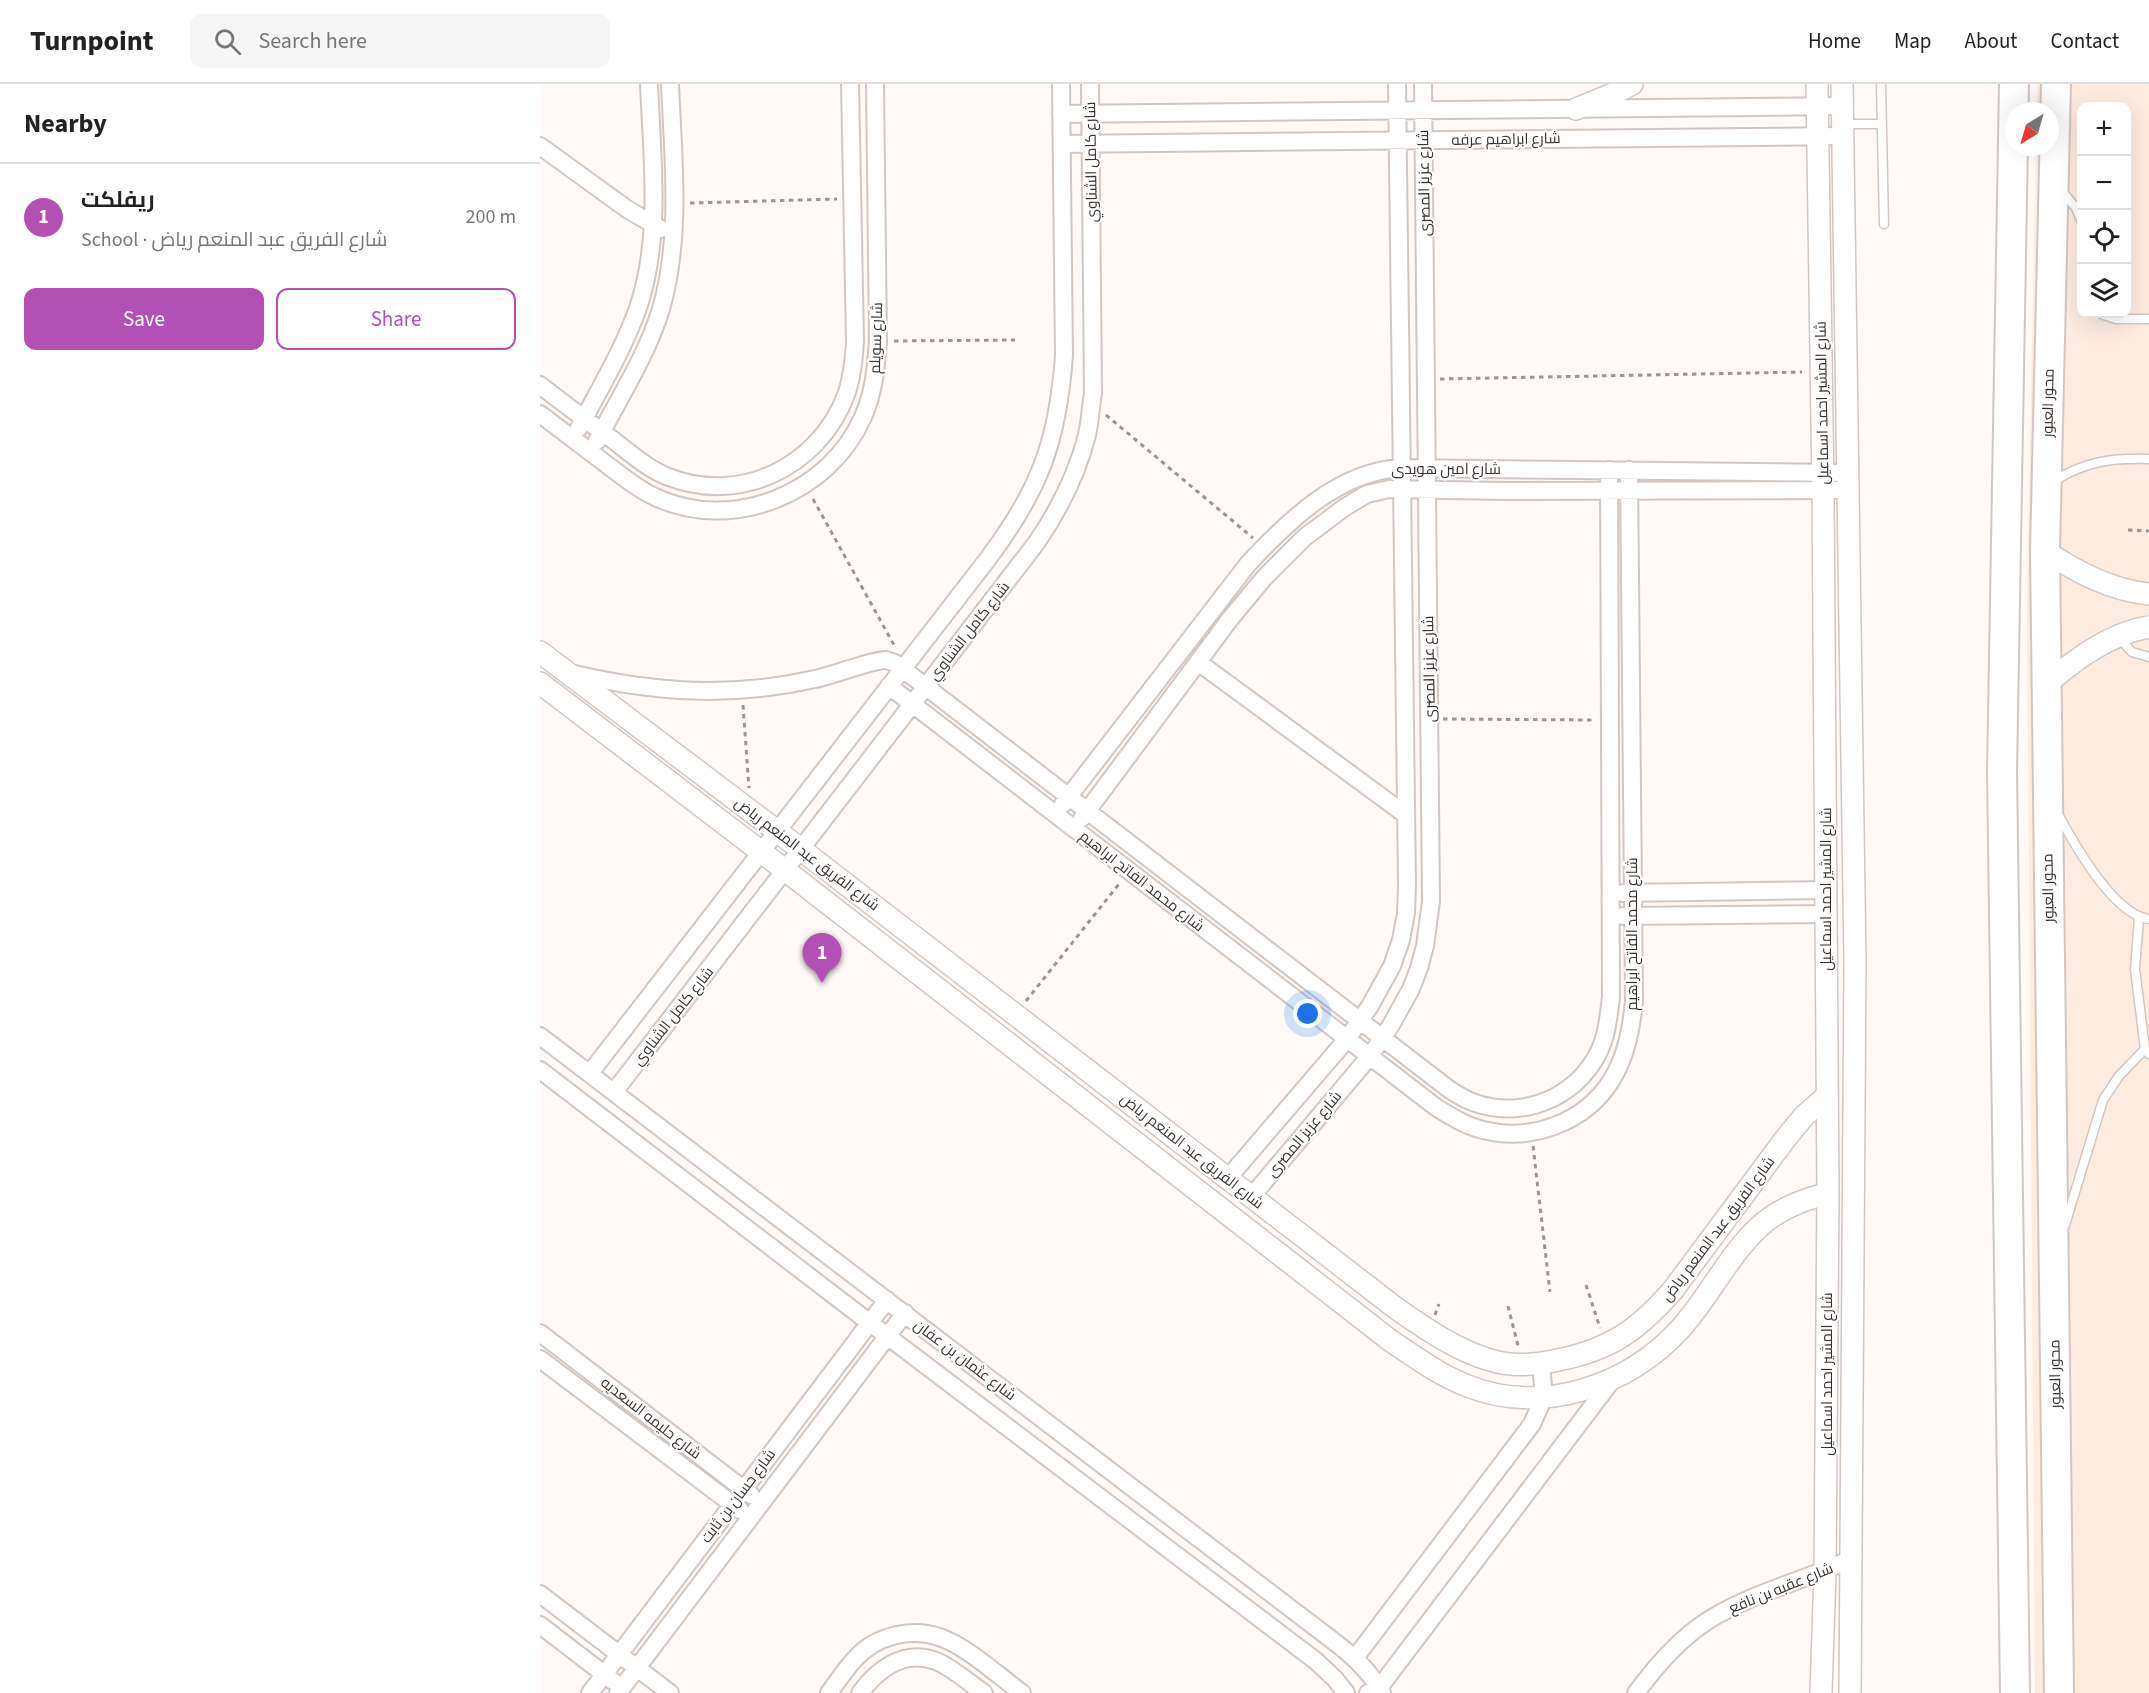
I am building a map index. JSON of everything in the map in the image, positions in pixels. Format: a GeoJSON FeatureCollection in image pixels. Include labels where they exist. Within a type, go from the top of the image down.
{"type":"FeatureCollection","features":[{"type":"Feature","properties":{"kind":"highway"},"geometry":{"type":"LineString","coordinates":[[2014,84],[2002,772],[2015,1693]]}},
{"type":"Feature","properties":{"kind":"highway","name":"محور العبور"},"geometry":{"type":"LineString","coordinates":[[2056,84],[2045,551],[2059,1693]]}},
{"type":"Feature","properties":{"kind":"street"},"geometry":{"type":"LineString","coordinates":[[573,439],[617,357],[638,306],[646,279],[652,224],[649,84]]}},
{"type":"Feature","properties":{"kind":"street"},"geometry":{"type":"LineString","coordinates":[[591,452],[652,334],[667,285],[674,204],[670,84]]}},
{"type":"Feature","properties":{"kind":"street","name":"شارع سويلم"},"geometry":{"type":"LineString","coordinates":[[540,385],[651,467],[666,476],[693,484],[721,487],[748,483],[775,474],[799,460],[819,441],[835,419],[846,394],[853,368],[855,341],[850,84]]}},
{"type":"Feature","properties":{"kind":"street","name":"شارع سويلم"},"geometry":{"type":"LineString","coordinates":[[540,414],[628,481],[655,497],[681,506],[700,509],[737,510],[765,504],[805,484],[834,459],[850,440],[862,419],[871,396],[876,372],[878,341],[875,84]]}},
{"type":"Feature","properties":{"kind":"street","name":"شارع كامل الشناوي"},"geometry":{"type":"LineString","coordinates":[[590,1073],[1010,530],[1029,498],[1044,464],[1055,429],[1064,355],[1061,84]]}},
{"type":"Feature","properties":{"kind":"street","name":"شارع كامل الشناوي"},"geometry":{"type":"LineString","coordinates":[[614,1092],[1037,542],[1059,508],[1076,471],[1087,433],[1091,403],[1094,352],[1089,84]]}},
{"type":"Feature","properties":{"kind":"street","name":"شارع عزيز المصرى"},"geometry":{"type":"LineString","coordinates":[[1228,1178],[1347,1039],[1392,966],[1401,940],[1406,903],[1406,815],[1397,84]]}},
{"type":"Feature","properties":{"kind":"street","name":"شارع عزيز المصرى"},"geometry":{"type":"LineString","coordinates":[[1251,1196],[1382,1039],[1411,989],[1422,957],[1429,924],[1431,901],[1430,719],[1423,84]]}},
{"type":"Feature","properties":{"kind":"street"},"geometry":{"type":"LineString","coordinates":[[1576,109],[1632,84]]}},
{"type":"Feature","properties":{"kind":"street","name":"شارع المشير احمد اسماعيل"},"geometry":{"type":"LineString","coordinates":[[1817,84],[1823,482],[1828,1193],[1825,1571],[1821,1693]]}},
{"type":"Feature","properties":{"kind":"street","name":"شارع المشير احمد اسماعيل"},"geometry":{"type":"LineString","coordinates":[[1842,84],[1855,950],[1850,1693]]}},
{"type":"Feature","properties":{"kind":"street","name":"شارع ابراهيم عرفه"},"geometry":{"type":"LineString","coordinates":[[1061,114],[1818,106],[1843,122],[1818,137],[1062,144]]}},
{"type":"Feature","properties":{"kind":"street"},"geometry":{"type":"LineString","coordinates":[[540,146],[627,209],[673,233]]}},
{"type":"Feature","properties":{"kind":"street","name":"شارع امين هويدى"},"geometry":{"type":"LineString","coordinates":[[1055,814],[1223,593],[1263,547],[1322,497],[1372,472],[1401,468],[1629,470],[1823,482]]}},
{"type":"Feature","properties":{"kind":"street"},"geometry":{"type":"LineString","coordinates":[[1505,491],[1506,468]]}},
{"type":"Feature","properties":{"kind":"street","name":"شارع محمد الفاتح ابراهيم"},"geometry":{"type":"LineString","coordinates":[[904,667],[926,687],[1450,1090],[1474,1103],[1500,1109],[1526,1108],[1551,1100],[1573,1086],[1591,1066],[1603,1043],[1609,1020],[1611,996],[1609,470]]}},
{"type":"Feature","properties":{"kind":"street","name":"شارع محمد الفاتح ابراهيم"},"geometry":{"type":"LineString","coordinates":[[889,686],[1437,1108],[1462,1123],[1483,1130],[1507,1134],[1532,1132],[1568,1120],[1592,1103],[1611,1081],[1624,1054],[1634,1002],[1629,470]]}},
{"type":"Feature","properties":{"kind":"street","name":"شارع امين هويدى"},"geometry":{"type":"LineString","coordinates":[[1074,828],[1264,578],[1305,537],[1345,507],[1367,494],[1389,489],[1629,491],[1848,482]]}},
{"type":"Feature","properties":{"kind":"street"},"geometry":{"type":"LineString","coordinates":[[2045,551],[2074,570],[2106,584],[2149,594]]}},
{"type":"Feature","properties":{"kind":"street"},"geometry":{"type":"LineString","coordinates":[[1609,567],[1630,567]]}},
{"type":"Feature","properties":{"kind":"street"},"geometry":{"type":"LineString","coordinates":[[2046,684],[2092,650],[2118,637],[2149,627]]}},
{"type":"Feature","properties":{"kind":"street","name":"شارع الفريق عبد المنعم رياض"},"geometry":{"type":"LineString","coordinates":[[540,652],[801,849],[1397,1309],[1456,1346],[1491,1360],[1532,1364],[1584,1355],[1606,1347],[1633,1329],[1655,1311],[1673,1290],[1786,1138],[1804,1116],[1827,1096]]}},
{"type":"Feature","properties":{"kind":"street"},"geometry":{"type":"LineString","coordinates":[[567,673],[610,683],[698,692],[742,691],[788,685],[886,660],[904,667]]}},
{"type":"Feature","properties":{"kind":"street"},"geometry":{"type":"LineString","coordinates":[[1198,662],[1406,815]]}},
{"type":"Feature","properties":{"kind":"street","name":"شارع الفريق عبد المنعم رياض"},"geometry":{"type":"LineString","coordinates":[[540,683],[785,870],[1391,1341],[1428,1367],[1467,1386],[1508,1396],[1544,1397],[1583,1390],[1613,1380],[1653,1355],[1680,1328],[1759,1227],[1796,1204],[1828,1193]]}},
{"type":"Feature","properties":{"kind":"street"},"geometry":{"type":"LineString","coordinates":[[1610,893],[1826,890]]}},
{"type":"Feature","properties":{"kind":"street"},"geometry":{"type":"LineString","coordinates":[[1734,891],[1734,915]]}},
{"type":"Feature","properties":{"kind":"street"},"geometry":{"type":"LineString","coordinates":[[1610,916],[1826,915]]}},
{"type":"Feature","properties":{"kind":"street","name":"شارع عثمان بن عفان"},"geometry":{"type":"LineString","coordinates":[[540,1036],[1355,1658],[1376,1691]]}},
{"type":"Feature","properties":{"kind":"street","name":"شارع عثمان بن عفان"},"geometry":{"type":"LineString","coordinates":[[540,1070],[1316,1661],[1346,1693]]}},
{"type":"Feature","properties":{"kind":"street","name":"شارع حسان بن ثابت"},"geometry":{"type":"LineString","coordinates":[[590,1693],[887,1300]]}},
{"type":"Feature","properties":{"kind":"street","name":"شارع حسان بن ثابت"},"geometry":{"type":"LineString","coordinates":[[623,1691],[637,1668],[905,1313]]}},
{"type":"Feature","properties":{"kind":"street"},"geometry":{"type":"LineString","coordinates":[[1633,1329],[1641,1331],[1646,1336],[1652,1345],[1653,1355]]}},
{"type":"Feature","properties":{"kind":"street","name":"شارع حليمه السعديه"},"geometry":{"type":"LineString","coordinates":[[540,1333],[761,1503]]}},
{"type":"Feature","properties":{"kind":"street","name":"شارع حليمه السعديه"},"geometry":{"type":"LineString","coordinates":[[540,1359],[750,1518]]}},
{"type":"Feature","properties":{"kind":"street"},"geometry":{"type":"LineString","coordinates":[[1355,1658],[1532,1424],[1544,1397],[1532,1364]]}},
{"type":"Feature","properties":{"kind":"street"},"geometry":{"type":"LineString","coordinates":[[1376,1691],[1613,1380]]}},
{"type":"Feature","properties":{"kind":"street","name":"شارع عقبه بن نافع"},"geometry":{"type":"LineString","coordinates":[[1636,1693],[1655,1667],[1685,1638],[1717,1615],[1851,1559]]}},
{"type":"Feature","properties":{"kind":"street"},"geometry":{"type":"LineString","coordinates":[[540,1594],[670,1693]]}},
{"type":"Feature","properties":{"kind":"street"},"geometry":{"type":"LineString","coordinates":[[540,1625],[623,1691]]}},
{"type":"Feature","properties":{"kind":"street"},"geometry":{"type":"LineString","coordinates":[[829,1693],[855,1658],[874,1643],[895,1634],[920,1632],[944,1638],[958,1646],[1022,1693]]}},
{"type":"Feature","properties":{"kind":"street"},"geometry":{"type":"LineString","coordinates":[[860,1693],[872,1677],[891,1663],[913,1658],[936,1661],[984,1693]]}},
{"type":"Feature","properties":{"kind":"lane"},"geometry":{"type":"LineString","coordinates":[[1881,84],[1884,224]]}},
{"type":"Feature","properties":{"kind":"lane"},"geometry":{"type":"LineString","coordinates":[[1843,122],[1882,124]]}},
{"type":"Feature","properties":{"kind":"lane"},"geometry":{"type":"LineString","coordinates":[[2053,185],[2070,199],[2077,212]]}},
{"type":"Feature","properties":{"kind":"lane"},"geometry":{"type":"LineString","coordinates":[[2113,318],[2149,319]]}},
{"type":"Feature","properties":{"kind":"lane"},"geometry":{"type":"LineString","coordinates":[[2046,485],[2068,472],[2093,462],[2120,458],[2149,459]]}},
{"type":"Feature","properties":{"kind":"lane"},"geometry":{"type":"LineString","coordinates":[[2118,637],[2132,652],[2149,657]]}},
{"type":"Feature","properties":{"kind":"lane"},"geometry":{"type":"LineString","coordinates":[[2047,792],[2065,826],[2105,890],[2139,918],[2149,919]]}},
{"type":"Feature","properties":{"kind":"lane"},"geometry":{"type":"LineString","coordinates":[[2053,1260],[2103,1100],[2119,1076],[2147,1051],[2135,969],[2139,918]]}},
{"type":"Feature","properties":{"kind":"path"},"geometry":{"type":"LineString","coordinates":[[674,204],[852,199]]}},
{"type":"Feature","properties":{"kind":"path"},"geometry":{"type":"LineString","coordinates":[[878,341],[1015,340]]}},
{"type":"Feature","properties":{"kind":"path"},"geometry":{"type":"LineString","coordinates":[[1426,379],[1821,372]]}},
{"type":"Feature","properties":{"kind":"path"},"geometry":{"type":"LineString","coordinates":[[1091,403],[1263,547]]}},
{"type":"Feature","properties":{"kind":"path"},"geometry":{"type":"LineString","coordinates":[[805,484],[904,667]]}},
{"type":"Feature","properties":{"kind":"path"},"geometry":{"type":"LineString","coordinates":[[2128,530],[2149,531]]}},
{"type":"Feature","properties":{"kind":"path"},"geometry":{"type":"LineString","coordinates":[[742,691],[751,811]]}},
{"type":"Feature","properties":{"kind":"path"},"geometry":{"type":"LineString","coordinates":[[1430,719],[1610,720]]}},
{"type":"Feature","properties":{"kind":"path"},"geometry":{"type":"LineString","coordinates":[[1015,1014],[1129,871]]}},
{"type":"Feature","properties":{"kind":"path"},"geometry":{"type":"LineString","coordinates":[[1532,1132],[1550,1292]]}},
{"type":"Feature","properties":{"kind":"path"},"geometry":{"type":"LineString","coordinates":[[1586,1285],[1606,1347]]}},
{"type":"Feature","properties":{"kind":"path"},"geometry":{"type":"LineString","coordinates":[[1508,1306],[1532,1364]]}},
{"type":"Feature","properties":{"kind":"shaded area"},"geometry":{"type":"Polygon","coordinates":[[[2038,84],[2149,84],[2149,1693],[2035,1693],[2027,592],[2036,156],[2059,156],[2059,102],[2037,102],[2038,84]]]}},
{"type":"Feature","properties":{"kind":"place","name":"ريفلكت"},"geometry":{"type":"Point","coordinates":[822,983]}}]}
